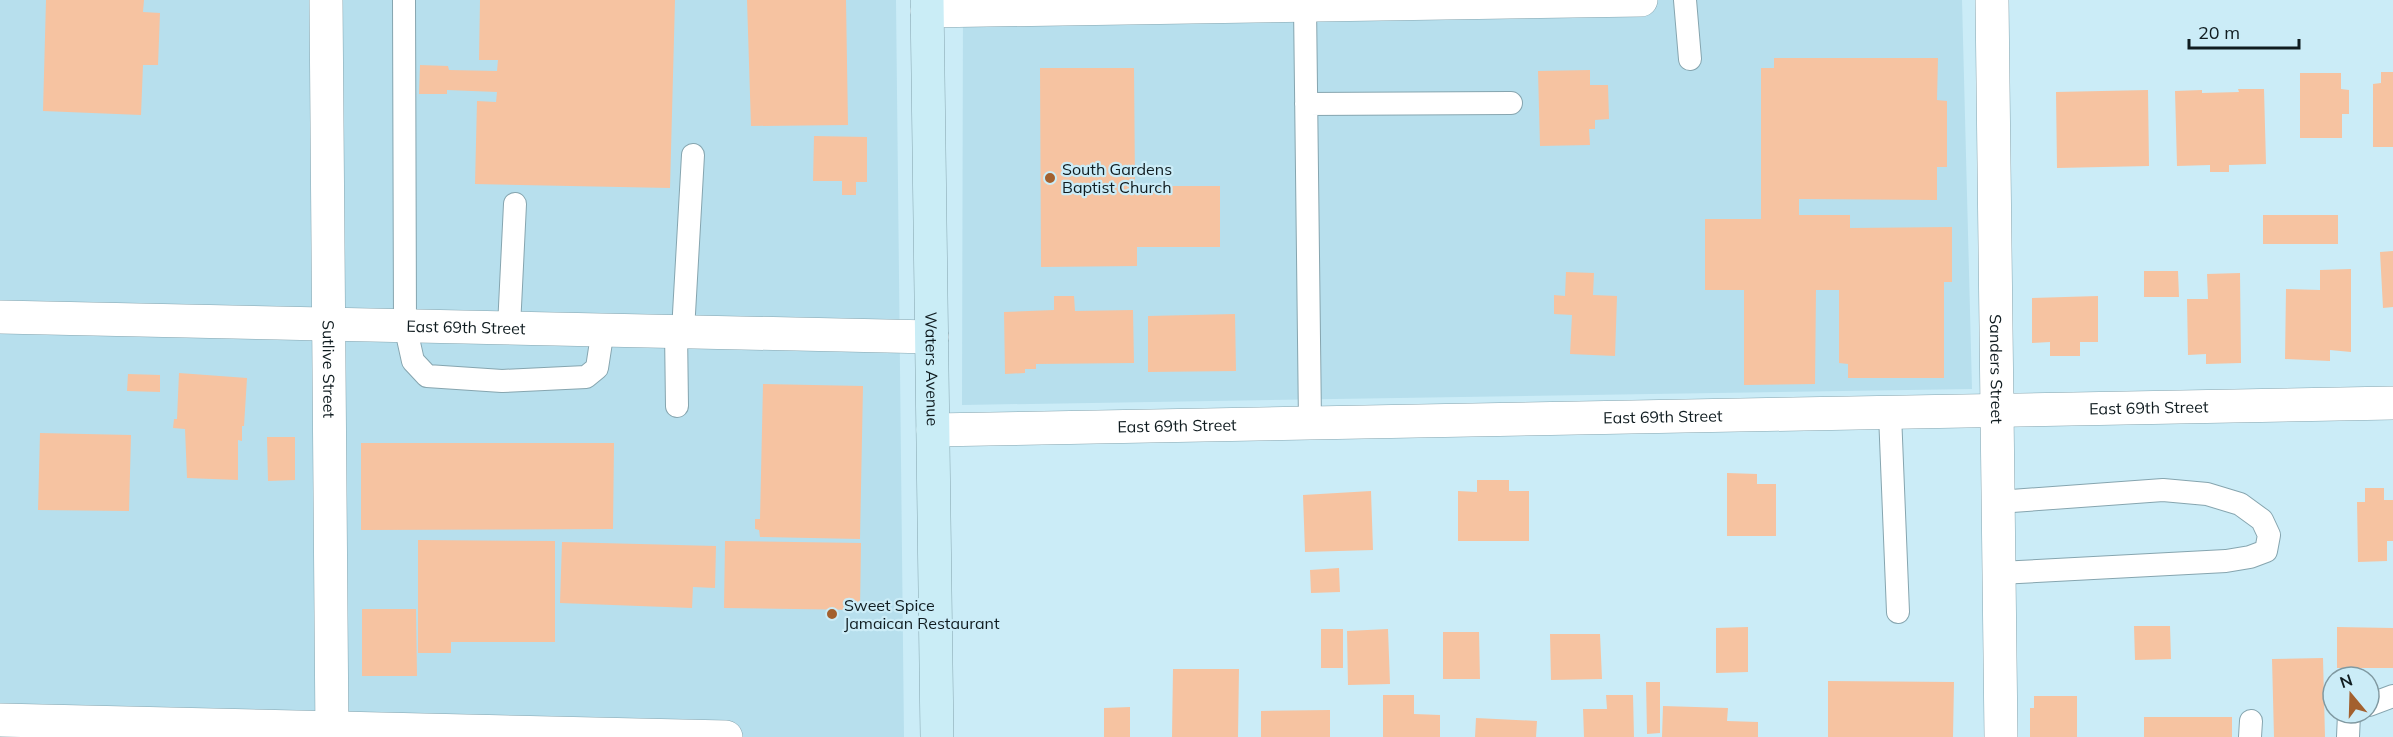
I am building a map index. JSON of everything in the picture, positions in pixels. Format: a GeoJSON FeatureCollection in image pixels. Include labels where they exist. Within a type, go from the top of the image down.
{"type":"FeatureCollection","features":[{"type":"Feature","properties":{"kind":"main road","name":"Waters Avenue"},"geometry":{"type":"LineString","coordinates":[[927,5],[937,737]]}},
{"type":"Feature","properties":{"kind":"street","name":"Sutlive Street"},"geometry":{"type":"LineString","coordinates":[[326,0],[332,732]]}},
{"type":"Feature","properties":{"kind":"street"},"geometry":{"type":"LineString","coordinates":[[927,5],[1305,5],[1641,0]]}},
{"type":"Feature","properties":{"kind":"street","name":"Sanders Street"},"geometry":{"type":"LineString","coordinates":[[1992,0],[2001,737]]}},
{"type":"Feature","properties":{"kind":"street","name":"East 69th Street"},"geometry":{"type":"LineString","coordinates":[[0,317],[932,336]]}},
{"type":"Feature","properties":{"kind":"street","name":"East 69th Street"},"geometry":{"type":"LineString","coordinates":[[933,430],[2393,403]]}},
{"type":"Feature","properties":{"kind":"street"},"geometry":{"type":"LineString","coordinates":[[0,720],[332,732],[726,737]]}},
{"type":"Feature","properties":{"kind":"lane"},"geometry":{"type":"LineString","coordinates":[[404,0],[405,325],[413,361],[427,376],[502,381],[586,377],[597,368],[603,329]]}},
{"type":"Feature","properties":{"kind":"lane"},"geometry":{"type":"LineString","coordinates":[[1684,0],[1690,59]]}},
{"type":"Feature","properties":{"kind":"lane"},"geometry":{"type":"LineString","coordinates":[[1305,5],[1310,423]]}},
{"type":"Feature","properties":{"kind":"lane"},"geometry":{"type":"LineString","coordinates":[[1306,104],[1511,103]]}},
{"type":"Feature","properties":{"kind":"lane"},"geometry":{"type":"LineString","coordinates":[[677,406],[693,155]]}},
{"type":"Feature","properties":{"kind":"lane"},"geometry":{"type":"LineString","coordinates":[[509,327],[515,204]]}},
{"type":"Feature","properties":{"kind":"lane"},"geometry":{"type":"LineString","coordinates":[[1890,414],[1898,612]]}},
{"type":"Feature","properties":{"kind":"lane"},"geometry":{"type":"LineString","coordinates":[[1998,502],[2163,490],[2207,494],[2240,504],[2262,520],[2270,535],[2266,551],[2250,557],[2226,561],[1999,573]]}},
{"type":"Feature","properties":{"kind":"shaded area"},"geometry":{"type":"Polygon","coordinates":[[[0,0],[896,0],[904,737],[0,737],[0,0]]]}},
{"type":"Feature","properties":{"kind":"shaded area"},"geometry":{"type":"Polygon","coordinates":[[[963,0],[1962,0],[1972,389],[962,405],[963,0]]]}},
{"type":"Feature","properties":{"kind":"building"},"geometry":{"type":"Polygon","coordinates":[[[46,0],[144,0],[143,12],[160,13],[158,65],[143,65],[141,115],[43,111],[46,0]]]}},
{"type":"Feature","properties":{"kind":"building"},"geometry":{"type":"Polygon","coordinates":[[[480,0],[675,0],[670,188],[475,184],[477,101],[496,102],[497,92],[447,90],[447,94],[419,94],[420,65],[448,66],[449,70],[497,71],[498,60],[479,60],[480,0]]]}},
{"type":"Feature","properties":{"kind":"building"},"geometry":{"type":"Polygon","coordinates":[[[747,0],[846,0],[848,125],[751,126],[747,0]]]}},
{"type":"Feature","properties":{"kind":"building"},"geometry":{"type":"Polygon","coordinates":[[[1774,58],[1938,58],[1937,100],[1947,101],[1947,167],[1937,167],[1937,200],[1799,199],[1799,215],[1850,215],[1850,228],[1952,227],[1952,282],[1944,282],[1944,378],[1848,378],[1848,364],[1839,363],[1839,290],[1816,290],[1815,384],[1744,385],[1744,290],[1705,290],[1705,219],[1761,219],[1761,68],[1774,68],[1774,58]]]}},
{"type":"Feature","properties":{"kind":"building"},"geometry":{"type":"Polygon","coordinates":[[[1040,68],[1134,68],[1135,186],[1220,186],[1220,247],[1137,247],[1137,266],[1041,267],[1040,68]]]}},
{"type":"Feature","properties":{"kind":"building"},"geometry":{"type":"Polygon","coordinates":[[[1590,70],[1590,85],[1608,85],[1609,119],[1595,120],[1595,129],[1589,129],[1590,145],[1540,146],[1538,71],[1590,70]]]}},
{"type":"Feature","properties":{"kind":"building"},"geometry":{"type":"Polygon","coordinates":[[[2381,72],[2393,72],[2393,147],[2373,147],[2373,84],[2381,83],[2381,72]]]}},
{"type":"Feature","properties":{"kind":"building"},"geometry":{"type":"Polygon","coordinates":[[[2300,73],[2341,73],[2341,89],[2349,90],[2349,114],[2342,114],[2342,138],[2300,138],[2300,73]]]}},
{"type":"Feature","properties":{"kind":"building"},"geometry":{"type":"Polygon","coordinates":[[[2238,89],[2264,89],[2266,164],[2229,165],[2229,172],[2210,172],[2210,165],[2177,166],[2175,91],[2239,92],[2238,89]]]}},
{"type":"Feature","properties":{"kind":"building"},"geometry":{"type":"Polygon","coordinates":[[[2148,90],[2149,166],[2057,168],[2056,92],[2148,90]]]}},
{"type":"Feature","properties":{"kind":"building"},"geometry":{"type":"Polygon","coordinates":[[[814,136],[867,137],[867,182],[856,182],[856,195],[842,195],[842,181],[813,181],[814,136]]]}},
{"type":"Feature","properties":{"kind":"building"},"geometry":{"type":"Polygon","coordinates":[[[2263,215],[2338,215],[2338,244],[2263,244],[2263,215]]]}},
{"type":"Feature","properties":{"kind":"building"},"geometry":{"type":"Polygon","coordinates":[[[2393,251],[2393,307],[2383,308],[2380,252],[2393,251]]]}},
{"type":"Feature","properties":{"kind":"building"},"geometry":{"type":"Polygon","coordinates":[[[2351,269],[2351,352],[2330,350],[2330,361],[2285,359],[2286,289],[2320,290],[2320,270],[2351,269]]]}},
{"type":"Feature","properties":{"kind":"building"},"geometry":{"type":"Polygon","coordinates":[[[2144,271],[2178,271],[2179,297],[2144,297],[2144,271]]]}},
{"type":"Feature","properties":{"kind":"building"},"geometry":{"type":"Polygon","coordinates":[[[1566,272],[1594,273],[1593,295],[1617,296],[1615,356],[1570,354],[1572,315],[1554,314],[1554,295],[1565,296],[1566,272]]]}},
{"type":"Feature","properties":{"kind":"building"},"geometry":{"type":"Polygon","coordinates":[[[2240,273],[2241,363],[2206,364],[2206,354],[2188,355],[2187,299],[2208,299],[2207,274],[2240,273]]]}},
{"type":"Feature","properties":{"kind":"building"},"geometry":{"type":"Polygon","coordinates":[[[1054,296],[1074,296],[1075,311],[1133,310],[1134,363],[1036,364],[1036,369],[1025,369],[1025,373],[1005,374],[1004,312],[1054,310],[1054,296]]]}},
{"type":"Feature","properties":{"kind":"building"},"geometry":{"type":"Polygon","coordinates":[[[2098,296],[2098,342],[2080,342],[2080,356],[2050,356],[2050,342],[2032,343],[2032,298],[2098,296]]]}},
{"type":"Feature","properties":{"kind":"building"},"geometry":{"type":"Polygon","coordinates":[[[1235,314],[1236,371],[1148,372],[1148,316],[1235,314]]]}},
{"type":"Feature","properties":{"kind":"building"},"geometry":{"type":"Polygon","coordinates":[[[179,373],[247,378],[242,441],[238,440],[238,480],[187,478],[185,429],[173,428],[174,419],[177,419],[179,373]]]}},
{"type":"Feature","properties":{"kind":"building"},"geometry":{"type":"Polygon","coordinates":[[[128,374],[160,375],[160,392],[127,391],[128,374]]]}},
{"type":"Feature","properties":{"kind":"building"},"geometry":{"type":"Polygon","coordinates":[[[763,384],[863,386],[860,539],[760,537],[759,530],[755,529],[755,519],[760,519],[763,384]]]}},
{"type":"Feature","properties":{"kind":"building"},"geometry":{"type":"Polygon","coordinates":[[[40,433],[131,435],[129,511],[38,510],[40,433]]]}},
{"type":"Feature","properties":{"kind":"building"},"geometry":{"type":"Polygon","coordinates":[[[267,437],[295,437],[295,480],[268,481],[267,437]]]}},
{"type":"Feature","properties":{"kind":"building"},"geometry":{"type":"Polygon","coordinates":[[[361,443],[614,443],[613,529],[361,530],[361,443]]]}},
{"type":"Feature","properties":{"kind":"building"},"geometry":{"type":"Polygon","coordinates":[[[1727,473],[1757,474],[1757,484],[1776,484],[1776,536],[1727,536],[1727,473]]]}},
{"type":"Feature","properties":{"kind":"building"},"geometry":{"type":"Polygon","coordinates":[[[1477,480],[1509,480],[1509,491],[1529,491],[1529,541],[1458,541],[1458,491],[1477,492],[1477,480]]]}},
{"type":"Feature","properties":{"kind":"building"},"geometry":{"type":"Polygon","coordinates":[[[2365,488],[2384,488],[2384,500],[2393,500],[2393,541],[2387,541],[2387,561],[2358,562],[2357,502],[2365,502],[2365,488]]]}},
{"type":"Feature","properties":{"kind":"building"},"geometry":{"type":"Polygon","coordinates":[[[1371,491],[1373,550],[1305,552],[1303,495],[1371,491]]]}},
{"type":"Feature","properties":{"kind":"building"},"geometry":{"type":"Polygon","coordinates":[[[418,540],[555,541],[555,642],[451,642],[451,653],[418,653],[418,540]]]}},
{"type":"Feature","properties":{"kind":"building"},"geometry":{"type":"Polygon","coordinates":[[[725,541],[861,543],[860,610],[724,608],[725,541]]]}},
{"type":"Feature","properties":{"kind":"building"},"geometry":{"type":"Polygon","coordinates":[[[562,542],[716,546],[715,588],[693,587],[692,608],[560,603],[562,542]]]}},
{"type":"Feature","properties":{"kind":"building"},"geometry":{"type":"Polygon","coordinates":[[[1339,568],[1340,592],[1311,593],[1310,570],[1339,568]]]}},
{"type":"Feature","properties":{"kind":"building"},"geometry":{"type":"Polygon","coordinates":[[[362,609],[416,609],[417,676],[362,676],[362,609]]]}},
{"type":"Feature","properties":{"kind":"building"},"geometry":{"type":"Polygon","coordinates":[[[2134,626],[2170,626],[2171,659],[2135,660],[2134,626]]]}},
{"type":"Feature","properties":{"kind":"building"},"geometry":{"type":"Polygon","coordinates":[[[1748,627],[1748,672],[1716,673],[1716,628],[1748,627]]]}},
{"type":"Feature","properties":{"kind":"building"},"geometry":{"type":"Polygon","coordinates":[[[2337,627],[2393,628],[2393,668],[2381,668],[2381,665],[2337,665],[2337,627]]]}},
{"type":"Feature","properties":{"kind":"building"},"geometry":{"type":"Polygon","coordinates":[[[1321,629],[1343,629],[1343,668],[1321,668],[1321,629]]]}},
{"type":"Feature","properties":{"kind":"building"},"geometry":{"type":"Polygon","coordinates":[[[1388,629],[1390,684],[1348,685],[1347,631],[1388,629]]]}},
{"type":"Feature","properties":{"kind":"building"},"geometry":{"type":"Polygon","coordinates":[[[1443,632],[1479,632],[1480,679],[1443,679],[1443,632]]]}},
{"type":"Feature","properties":{"kind":"building"},"geometry":{"type":"Polygon","coordinates":[[[1550,634],[1600,634],[1602,679],[1551,680],[1550,634]]]}},
{"type":"Feature","properties":{"kind":"building"},"geometry":{"type":"Polygon","coordinates":[[[2323,658],[2321,725],[2325,725],[2325,737],[2274,737],[2272,659],[2323,658]]]}},
{"type":"Feature","properties":{"kind":"building"},"geometry":{"type":"Polygon","coordinates":[[[1173,669],[1239,669],[1238,737],[1172,737],[1173,669]]]}},
{"type":"Feature","properties":{"kind":"building"},"geometry":{"type":"Polygon","coordinates":[[[1828,681],[1954,682],[1953,737],[1828,737],[1828,681]]]}},
{"type":"Feature","properties":{"kind":"building"},"geometry":{"type":"Polygon","coordinates":[[[1646,682],[1660,682],[1660,733],[1647,734],[1646,682]]]}},
{"type":"Feature","properties":{"kind":"building"},"geometry":{"type":"Polygon","coordinates":[[[1383,695],[1414,695],[1414,714],[1440,715],[1440,737],[1383,737],[1383,695]]]}},
{"type":"Feature","properties":{"kind":"building"},"geometry":{"type":"Polygon","coordinates":[[[1606,695],[1633,695],[1634,737],[1584,737],[1583,709],[1607,709],[1606,695]]]}},
{"type":"Feature","properties":{"kind":"building"},"geometry":{"type":"Polygon","coordinates":[[[2034,696],[2077,696],[2077,737],[2030,737],[2030,708],[2034,708],[2034,696]]]}},
{"type":"Feature","properties":{"kind":"building"},"geometry":{"type":"Polygon","coordinates":[[[1663,706],[1728,708],[1727,721],[1758,722],[1758,737],[1662,737],[1663,706]]]}},
{"type":"Feature","properties":{"kind":"building"},"geometry":{"type":"Polygon","coordinates":[[[1130,707],[1130,737],[1104,737],[1104,708],[1130,707]]]}},
{"type":"Feature","properties":{"kind":"building"},"geometry":{"type":"Polygon","coordinates":[[[1330,710],[1330,737],[1261,737],[1261,711],[1330,710]]]}},
{"type":"Feature","properties":{"kind":"building"},"geometry":{"type":"Polygon","coordinates":[[[2144,717],[2232,717],[2232,737],[2144,737],[2144,717]]]}},
{"type":"Feature","properties":{"kind":"building"},"geometry":{"type":"Polygon","coordinates":[[[1476,718],[1537,721],[1536,737],[1475,737],[1476,718]]]}},
{"type":"Feature","properties":{"kind":"place","name":"South Gardens Baptist Church"},"geometry":{"type":"Point","coordinates":[1050,178]}},
{"type":"Feature","properties":{"kind":"place","name":"Sweet Spice Jamaican Restaurant"},"geometry":{"type":"Point","coordinates":[832,614]}}]}
